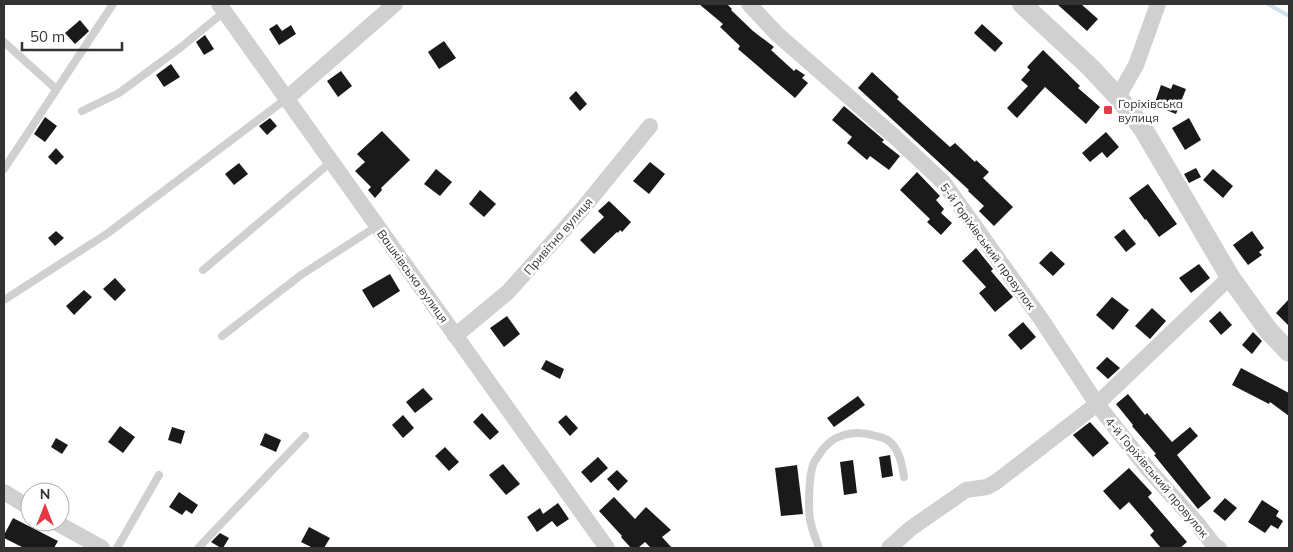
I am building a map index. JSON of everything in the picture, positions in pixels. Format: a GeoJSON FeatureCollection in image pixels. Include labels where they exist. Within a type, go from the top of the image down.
{"type":"FeatureCollection","features":[{"type":"Feature","properties":{"kind":"street"},"geometry":{"type":"LineString","coordinates":[[286,99],[395,4]]}},
{"type":"Feature","properties":{"kind":"street","name":"5-й Горіхівський провулок"},"geometry":{"type":"LineString","coordinates":[[749,4],[777,34],[896,138],[943,182],[1041,319],[1097,404]]}},
{"type":"Feature","properties":{"kind":"street"},"geometry":{"type":"LineString","coordinates":[[1022,4],[1090,67],[1118,97],[1142,127],[1230,277],[1269,331],[1289,352]]}},
{"type":"Feature","properties":{"kind":"street"},"geometry":{"type":"LineString","coordinates":[[1118,97],[1136,65],[1158,4]]}},
{"type":"Feature","properties":{"kind":"street","name":"Вашківська вулиця"},"geometry":{"type":"LineString","coordinates":[[222,8],[607,548]]}},
{"type":"Feature","properties":{"kind":"street","name":"Привітна вулиця"},"geometry":{"type":"LineString","coordinates":[[455,336],[508,292],[584,207],[650,126]]}},
{"type":"Feature","properties":{"kind":"street"},"geometry":{"type":"LineString","coordinates":[[889,548],[910,529],[966,490],[987,486],[996,482],[1097,404],[1230,277]]}},
{"type":"Feature","properties":{"kind":"street","name":"4-й Горіхівський провулок"},"geometry":{"type":"LineString","coordinates":[[1097,404],[1148,469],[1219,548]]}},
{"type":"Feature","properties":{"kind":"street"},"geometry":{"type":"LineString","coordinates":[[4,492],[20,502]]}},
{"type":"Feature","properties":{"kind":"street"},"geometry":{"type":"LineString","coordinates":[[70,530],[102,548]]}},
{"type":"Feature","properties":{"kind":"lane"},"geometry":{"type":"LineString","coordinates":[[4,169],[113,4]]}},
{"type":"Feature","properties":{"kind":"lane"},"geometry":{"type":"LineString","coordinates":[[82,111],[119,93],[180,48],[222,8]]}},
{"type":"Feature","properties":{"kind":"lane"},"geometry":{"type":"LineString","coordinates":[[4,42],[56,89]]}},
{"type":"Feature","properties":{"kind":"lane"},"geometry":{"type":"LineString","coordinates":[[4,300],[108,233],[286,99]]}},
{"type":"Feature","properties":{"kind":"lane"},"geometry":{"type":"LineString","coordinates":[[203,270],[331,162]]}},
{"type":"Feature","properties":{"kind":"lane"},"geometry":{"type":"LineString","coordinates":[[222,336],[301,276],[376,226]]}},
{"type":"Feature","properties":{"kind":"lane"},"geometry":{"type":"LineString","coordinates":[[819,548],[810,519],[810,486],[813,464],[823,448],[835,438],[845,434],[868,433],[890,442],[901,459],[904,478]]}},
{"type":"Feature","properties":{"kind":"lane"},"geometry":{"type":"LineString","coordinates":[[198,548],[305,436]]}},
{"type":"Feature","properties":{"kind":"lane"},"geometry":{"type":"LineString","coordinates":[[117,548],[160,476]]}},
{"type":"Feature","properties":{"kind":"building"},"geometry":{"type":"Polygon","coordinates":[[[699,4],[727,4],[753,31],[774,47],[771,50],[794,71],[796,69],[805,75],[802,78],[808,83],[795,98],[738,49],[740,46],[720,27],[723,24],[699,4]]]}},
{"type":"Feature","properties":{"kind":"building"},"geometry":{"type":"Polygon","coordinates":[[[1057,4],[1081,4],[1098,19],[1087,31],[1057,4]]]}},
{"type":"Feature","properties":{"kind":"building"},"geometry":{"type":"Polygon","coordinates":[[[80,20],[89,31],[75,44],[65,33],[80,20]]]}},
{"type":"Feature","properties":{"kind":"building"},"geometry":{"type":"Polygon","coordinates":[[[277,24],[282,31],[291,25],[296,34],[279,45],[269,29],[277,24]]]}},
{"type":"Feature","properties":{"kind":"building"},"geometry":{"type":"Polygon","coordinates":[[[982,24],[1003,43],[995,52],[974,33],[982,24]]]}},
{"type":"Feature","properties":{"kind":"building"},"geometry":{"type":"Polygon","coordinates":[[[205,35],[214,49],[204,55],[196,42],[205,35]]]}},
{"type":"Feature","properties":{"kind":"building"},"geometry":{"type":"Polygon","coordinates":[[[444,41],[456,58],[439,69],[428,52],[444,41]]]}},
{"type":"Feature","properties":{"kind":"building"},"geometry":{"type":"Polygon","coordinates":[[[1043,50],[1080,86],[1078,88],[1100,107],[1086,124],[1045,87],[1017,118],[1007,108],[1028,86],[1021,80],[1030,70],[1027,67],[1043,50]]]}},
{"type":"Feature","properties":{"kind":"building"},"geometry":{"type":"Polygon","coordinates":[[[171,64],[180,77],[164,87],[156,75],[171,64]]]}},
{"type":"Feature","properties":{"kind":"building"},"geometry":{"type":"Polygon","coordinates":[[[341,71],[352,86],[338,97],[327,81],[341,71]]]}},
{"type":"Feature","properties":{"kind":"building"},"geometry":{"type":"Polygon","coordinates":[[[872,72],[899,97],[897,99],[950,147],[955,143],[989,172],[983,178],[1013,207],[994,226],[979,211],[984,206],[969,190],[858,88],[872,72]]]}},
{"type":"Feature","properties":{"kind":"building"},"geometry":{"type":"Polygon","coordinates":[[[1173,84],[1186,89],[1176,114],[1154,105],[1161,85],[1171,89],[1173,84]]]}},
{"type":"Feature","properties":{"kind":"building"},"geometry":{"type":"Polygon","coordinates":[[[576,91],[587,104],[580,111],[569,98],[576,91]]]}},
{"type":"Feature","properties":{"kind":"building"},"geometry":{"type":"Polygon","coordinates":[[[844,106],[884,140],[882,142],[900,156],[889,170],[870,156],[867,160],[847,143],[852,137],[832,120],[844,106]]]}},
{"type":"Feature","properties":{"kind":"building"},"geometry":{"type":"Polygon","coordinates":[[[45,117],[57,126],[45,142],[34,134],[45,117]]]}},
{"type":"Feature","properties":{"kind":"building"},"geometry":{"type":"Polygon","coordinates":[[[270,118],[277,126],[267,135],[259,126],[270,118]]]}},
{"type":"Feature","properties":{"kind":"building"},"geometry":{"type":"Polygon","coordinates":[[[1189,118],[1201,140],[1185,150],[1172,128],[1189,118]]]}},
{"type":"Feature","properties":{"kind":"building"},"geometry":{"type":"Polygon","coordinates":[[[382,131],[410,160],[381,188],[382,190],[375,198],[368,190],[371,187],[355,171],[365,162],[357,154],[382,131]]]}},
{"type":"Feature","properties":{"kind":"building"},"geometry":{"type":"Polygon","coordinates":[[[1106,132],[1119,147],[1107,158],[1102,152],[1090,162],[1082,153],[1106,132]]]}},
{"type":"Feature","properties":{"kind":"building"},"geometry":{"type":"Polygon","coordinates":[[[56,148],[64,157],[56,165],[48,157],[56,148]]]}},
{"type":"Feature","properties":{"kind":"building"},"geometry":{"type":"Polygon","coordinates":[[[650,162],[665,174],[649,194],[633,181],[650,162]]]}},
{"type":"Feature","properties":{"kind":"building"},"geometry":{"type":"Polygon","coordinates":[[[239,163],[248,174],[234,185],[225,174],[239,163]]]}},
{"type":"Feature","properties":{"kind":"building"},"geometry":{"type":"Polygon","coordinates":[[[1196,168],[1201,177],[1189,183],[1184,174],[1196,168]]]}},
{"type":"Feature","properties":{"kind":"building"},"geometry":{"type":"Polygon","coordinates":[[[436,169],[452,182],[440,196],[424,184],[436,169]]]}},
{"type":"Feature","properties":{"kind":"building"},"geometry":{"type":"Polygon","coordinates":[[[1213,169],[1233,186],[1223,198],[1203,180],[1213,169]]]}},
{"type":"Feature","properties":{"kind":"building"},"geometry":{"type":"Polygon","coordinates":[[[917,172],[940,196],[936,200],[944,209],[941,213],[952,223],[941,235],[927,222],[930,219],[900,190],[917,172]]]}},
{"type":"Feature","properties":{"kind":"building"},"geometry":{"type":"Polygon","coordinates":[[[1148,184],[1177,224],[1159,237],[1129,198],[1148,184]]]}},
{"type":"Feature","properties":{"kind":"building"},"geometry":{"type":"Polygon","coordinates":[[[480,190],[496,204],[484,217],[469,204],[480,190]]]}},
{"type":"Feature","properties":{"kind":"building"},"geometry":{"type":"Polygon","coordinates":[[[609,201],[631,222],[622,232],[620,230],[617,232],[594,254],[580,240],[604,217],[598,211],[609,201]]]}},
{"type":"Feature","properties":{"kind":"building"},"geometry":{"type":"Polygon","coordinates":[[[1124,229],[1136,244],[1126,252],[1114,237],[1124,229]]]}},
{"type":"Feature","properties":{"kind":"building"},"geometry":{"type":"Polygon","coordinates":[[[56,231],[64,238],[55,246],[48,238],[56,231]]]}},
{"type":"Feature","properties":{"kind":"building"},"geometry":{"type":"Polygon","coordinates":[[[1252,231],[1264,248],[1259,252],[1262,255],[1248,265],[1233,245],[1252,231]]]}},
{"type":"Feature","properties":{"kind":"building"},"geometry":{"type":"Polygon","coordinates":[[[976,248],[993,269],[991,271],[1013,297],[995,312],[979,293],[986,287],[962,261],[976,248]]]}},
{"type":"Feature","properties":{"kind":"building"},"geometry":{"type":"Polygon","coordinates":[[[1051,251],[1065,264],[1053,276],[1039,263],[1051,251]]]}},
{"type":"Feature","properties":{"kind":"building"},"geometry":{"type":"Polygon","coordinates":[[[1199,264],[1210,278],[1191,293],[1179,278],[1199,264]]]}},
{"type":"Feature","properties":{"kind":"building"},"geometry":{"type":"Polygon","coordinates":[[[390,274],[400,291],[373,308],[362,290],[390,274]]]}},
{"type":"Feature","properties":{"kind":"building"},"geometry":{"type":"Polygon","coordinates":[[[115,278],[126,290],[115,301],[103,289],[115,278]]]}},
{"type":"Feature","properties":{"kind":"building"},"geometry":{"type":"Polygon","coordinates":[[[84,290],[92,297],[74,315],[66,306],[84,290]]]}},
{"type":"Feature","properties":{"kind":"building"},"geometry":{"type":"Polygon","coordinates":[[[1112,297],[1129,310],[1113,330],[1096,315],[1112,297]]]}},
{"type":"Feature","properties":{"kind":"building"},"geometry":{"type":"Polygon","coordinates":[[[1289,299],[1289,326],[1276,313],[1289,299]]]}},
{"type":"Feature","properties":{"kind":"building"},"geometry":{"type":"Polygon","coordinates":[[[1152,308],[1166,321],[1150,339],[1135,326],[1152,308]]]}},
{"type":"Feature","properties":{"kind":"building"},"geometry":{"type":"Polygon","coordinates":[[[1220,311],[1232,325],[1221,335],[1209,321],[1220,311]]]}},
{"type":"Feature","properties":{"kind":"building"},"geometry":{"type":"Polygon","coordinates":[[[507,316],[520,334],[504,347],[490,328],[507,316]]]}},
{"type":"Feature","properties":{"kind":"building"},"geometry":{"type":"Polygon","coordinates":[[[1023,322],[1036,337],[1021,350],[1008,335],[1023,322]]]}},
{"type":"Feature","properties":{"kind":"building"},"geometry":{"type":"Polygon","coordinates":[[[1253,332],[1262,341],[1252,354],[1242,345],[1253,332]]]}},
{"type":"Feature","properties":{"kind":"building"},"geometry":{"type":"Polygon","coordinates":[[[1107,357],[1120,368],[1108,379],[1096,368],[1107,357]]]}},
{"type":"Feature","properties":{"kind":"building"},"geometry":{"type":"Polygon","coordinates":[[[546,360],[564,369],[560,379],[541,369],[546,360]]]}},
{"type":"Feature","properties":{"kind":"building"},"geometry":{"type":"Polygon","coordinates":[[[1241,368],[1289,393],[1289,416],[1270,402],[1269,404],[1232,385],[1241,368]]]}},
{"type":"Feature","properties":{"kind":"building"},"geometry":{"type":"Polygon","coordinates":[[[423,388],[433,399],[415,413],[406,402],[423,388]]]}},
{"type":"Feature","properties":{"kind":"building"},"geometry":{"type":"Polygon","coordinates":[[[1128,394],[1145,415],[1147,413],[1172,442],[1190,427],[1198,436],[1177,455],[1211,498],[1198,509],[1116,404],[1128,394]]]}},
{"type":"Feature","properties":{"kind":"building"},"geometry":{"type":"Polygon","coordinates":[[[858,396],[865,405],[834,427],[827,418],[858,396]]]}},
{"type":"Feature","properties":{"kind":"building"},"geometry":{"type":"Polygon","coordinates":[[[482,413],[499,432],[490,440],[473,422],[482,413]]]}},
{"type":"Feature","properties":{"kind":"building"},"geometry":{"type":"Polygon","coordinates":[[[403,415],[414,428],[403,438],[392,425],[403,415]]]}},
{"type":"Feature","properties":{"kind":"building"},"geometry":{"type":"Polygon","coordinates":[[[566,415],[578,428],[570,436],[558,422],[566,415]]]}},
{"type":"Feature","properties":{"kind":"building"},"geometry":{"type":"Polygon","coordinates":[[[1090,422],[1109,443],[1093,457],[1073,435],[1090,422]]]}},
{"type":"Feature","properties":{"kind":"building"},"geometry":{"type":"Polygon","coordinates":[[[120,426],[135,437],[123,453],[108,442],[120,426]]]}},
{"type":"Feature","properties":{"kind":"building"},"geometry":{"type":"Polygon","coordinates":[[[172,427],[185,431],[181,444],[168,440],[172,427]]]}},
{"type":"Feature","properties":{"kind":"building"},"geometry":{"type":"Polygon","coordinates":[[[265,433],[281,440],[276,452],[260,445],[265,433]]]}},
{"type":"Feature","properties":{"kind":"building"},"geometry":{"type":"Polygon","coordinates":[[[56,438],[68,445],[62,454],[51,447],[56,438]]]}},
{"type":"Feature","properties":{"kind":"building"},"geometry":{"type":"Polygon","coordinates":[[[445,447],[459,462],[449,471],[435,456],[445,447]]]}},
{"type":"Feature","properties":{"kind":"building"},"geometry":{"type":"Polygon","coordinates":[[[890,455],[893,476],[882,478],[879,457],[890,455]]]}},
{"type":"Feature","properties":{"kind":"building"},"geometry":{"type":"Polygon","coordinates":[[[598,457],[608,468],[591,483],[581,472],[598,457]]]}},
{"type":"Feature","properties":{"kind":"building"},"geometry":{"type":"Polygon","coordinates":[[[853,460],[857,493],[844,495],[840,462],[853,460]]]}},
{"type":"Feature","properties":{"kind":"building"},"geometry":{"type":"Polygon","coordinates":[[[503,464],[520,484],[506,495],[489,475],[503,464]]]}},
{"type":"Feature","properties":{"kind":"building"},"geometry":{"type":"Polygon","coordinates":[[[797,465],[803,514],[781,516],[775,468],[797,465]]]}},
{"type":"Feature","properties":{"kind":"building"},"geometry":{"type":"Polygon","coordinates":[[[1129,468],[1152,493],[1148,497],[1187,542],[1180,548],[1161,548],[1150,535],[1154,531],[1129,502],[1120,510],[1103,491],[1129,468]]]}},
{"type":"Feature","properties":{"kind":"building"},"geometry":{"type":"Polygon","coordinates":[[[617,470],[628,481],[618,491],[607,479],[617,470]]]}},
{"type":"Feature","properties":{"kind":"building"},"geometry":{"type":"Polygon","coordinates":[[[179,492],[198,505],[192,514],[186,510],[182,515],[169,507],[179,492]]]}},
{"type":"Feature","properties":{"kind":"building"},"geometry":{"type":"Polygon","coordinates":[[[614,497],[635,519],[646,507],[671,530],[662,537],[672,548],[651,548],[645,542],[638,548],[631,548],[599,511],[614,497]]]}},
{"type":"Feature","properties":{"kind":"building"},"geometry":{"type":"Polygon","coordinates":[[[1225,498],[1237,508],[1225,521],[1213,511],[1225,498]]]}},
{"type":"Feature","properties":{"kind":"building"},"geometry":{"type":"Polygon","coordinates":[[[1262,500],[1279,511],[1276,516],[1283,521],[1278,529],[1271,525],[1265,533],[1248,522],[1262,500]]]}},
{"type":"Feature","properties":{"kind":"building"},"geometry":{"type":"Polygon","coordinates":[[[558,503],[569,519],[557,527],[552,521],[537,532],[527,517],[540,508],[543,514],[558,503]]]}},
{"type":"Feature","properties":{"kind":"building"},"geometry":{"type":"Polygon","coordinates":[[[13,518],[20,522],[20,532],[40,532],[58,541],[54,548],[24,548],[4,538],[13,518]]]}},
{"type":"Feature","properties":{"kind":"building"},"geometry":{"type":"Polygon","coordinates":[[[309,527],[330,538],[324,548],[313,548],[301,542],[309,527]]]}},
{"type":"Feature","properties":{"kind":"building"},"geometry":{"type":"Polygon","coordinates":[[[220,533],[229,538],[223,548],[211,542],[220,533]]]}},
{"type":"Feature","properties":{"kind":"waterway"},"geometry":{"type":"LineString","coordinates":[[1268,4],[1289,16]]}},
{"type":"Feature","properties":{"kind":"place","name":"Горіхівська вулиця"},"geometry":{"type":"Point","coordinates":[1108,110]}}]}
